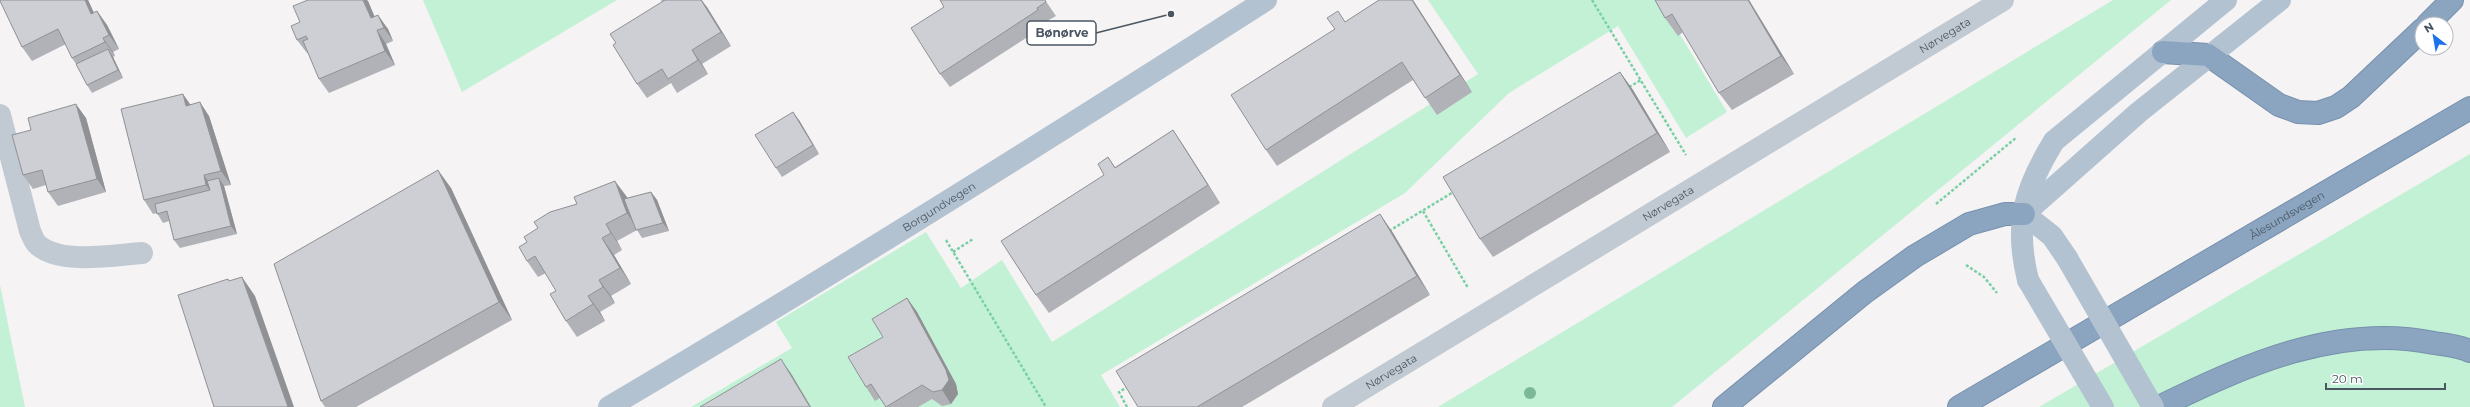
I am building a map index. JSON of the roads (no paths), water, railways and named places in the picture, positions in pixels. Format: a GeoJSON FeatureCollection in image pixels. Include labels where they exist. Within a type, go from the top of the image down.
{"type":"FeatureCollection","features":[{"type":"Feature","properties":{"kind":"highway"},"geometry":{"type":"LineString","coordinates":[[2436,16],[2452,0]]}},
{"type":"Feature","properties":{"kind":"highway"},"geometry":{"type":"LineString","coordinates":[[2163,52],[2208,55],[2259,92],[2280,105],[2298,112],[2318,113],[2336,107],[2375,76],[2414,38]]}},
{"type":"Feature","properties":{"kind":"highway","name":"Ålesundsvegen"},"geometry":{"type":"LineString","coordinates":[[1959,407],[2470,108]]}},
{"type":"Feature","properties":{"kind":"highway"},"geometry":{"type":"LineString","coordinates":[[1724,407],[1865,292],[1914,256],[1969,224],[2006,214],[2024,214]]}},
{"type":"Feature","properties":{"kind":"highway"},"geometry":{"type":"LineString","coordinates":[[2159,407],[2209,382],[2292,350],[2330,342],[2388,337],[2414,339],[2470,351]]}},
{"type":"Feature","properties":{"kind":"main road","name":"Borgundvegen"},"geometry":{"type":"LineString","coordinates":[[609,407],[752,323],[949,202],[1266,0]]}},
{"type":"Feature","properties":{"kind":"main road"},"geometry":{"type":"LineString","coordinates":[[2103,407],[2028,280],[2021,251],[2024,214],[2029,188],[2036,170],[2054,141],[2226,0]]}},
{"type":"Feature","properties":{"kind":"main road"},"geometry":{"type":"LineString","coordinates":[[2024,214],[2139,112],[2208,55],[2280,0]]}},
{"type":"Feature","properties":{"kind":"main road"},"geometry":{"type":"LineString","coordinates":[[2024,214],[2052,236],[2067,258],[2153,407]]}},
{"type":"Feature","properties":{"kind":"street","name":"Nørvegata"},"geometry":{"type":"LineString","coordinates":[[1333,407],[2003,0]]}},
{"type":"Feature","properties":{"kind":"street"},"geometry":{"type":"LineString","coordinates":[[0,115],[30,231],[38,244],[52,253],[64,256],[92,257],[142,253]]}},
{"type":"Feature","properties":{"kind":"place","name":"Bønørve"},"geometry":{"type":"Point","coordinates":[1171,14]}}]}
